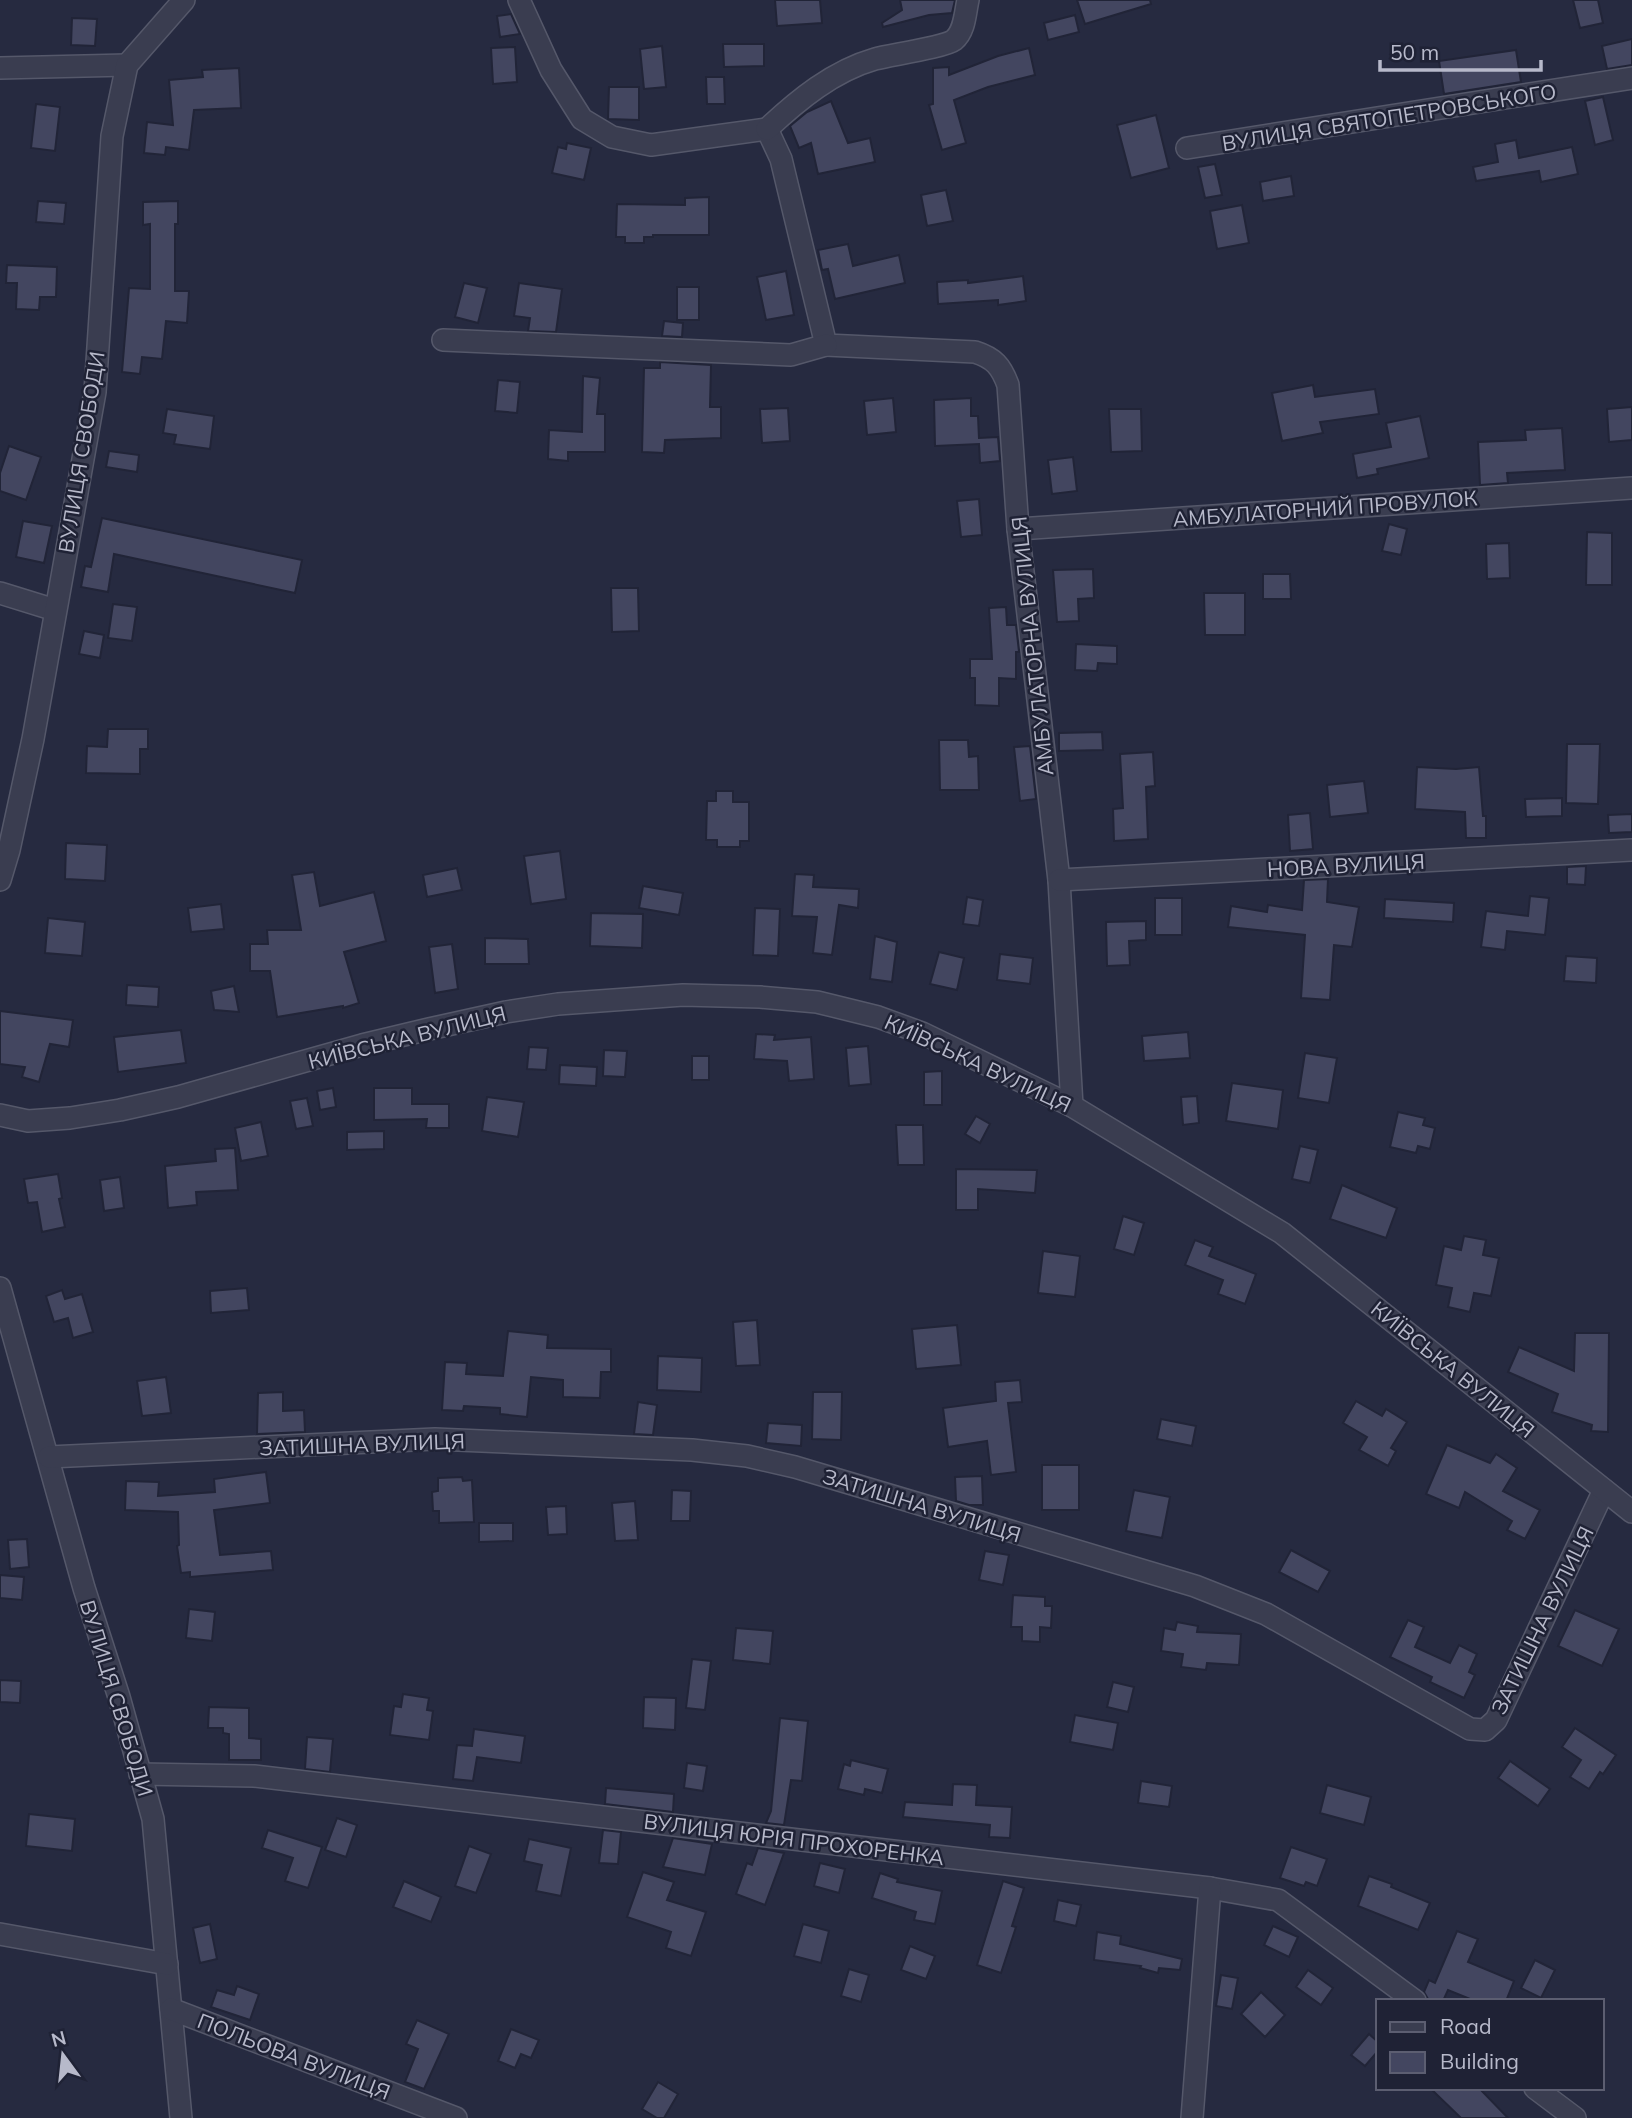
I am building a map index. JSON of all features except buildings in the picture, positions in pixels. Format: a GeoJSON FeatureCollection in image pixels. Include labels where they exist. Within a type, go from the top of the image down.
{"type":"FeatureCollection","features":[{"type":"Feature","properties":{"kind":"street","name":"ВУЛИЦЯ СВОБОДИ"},"geometry":{"type":"LineString","coordinates":[[0,880],[33,739],[95,392],[112,136],[127,65],[184,0]]}},
{"type":"Feature","properties":{"kind":"street"},"geometry":{"type":"LineString","coordinates":[[519,0],[551,71],[582,119],[612,137],[651,145],[767,129],[789,108],[843,70],[952,41],[961,31],[968,0]]}},
{"type":"Feature","properties":{"kind":"street"},"geometry":{"type":"LineString","coordinates":[[0,68],[127,65]]}},
{"type":"Feature","properties":{"kind":"street","name":"ВУЛИЦЯ СВЯТОПЕТРОВСЬКОГО"},"geometry":{"type":"LineString","coordinates":[[1188,148],[1632,78]]}},
{"type":"Feature","properties":{"kind":"street"},"geometry":{"type":"LineString","coordinates":[[767,129],[780,159],[826,345]]}},
{"type":"Feature","properties":{"kind":"street","name":"АМБУЛАТОРНА ВУЛИЦЯ"},"geometry":{"type":"LineString","coordinates":[[443,340],[791,355],[826,345],[975,352],[991,357],[1003,370],[1008,384],[1018,528],[1059,880],[1072,1106]]}},
{"type":"Feature","properties":{"kind":"street","name":"АМБУЛАТОРНИЙ ПРОВУЛОК"},"geometry":{"type":"LineString","coordinates":[[1018,528],[1632,488]]}},
{"type":"Feature","properties":{"kind":"street"},"geometry":{"type":"LineString","coordinates":[[0,593],[55,610]]}},
{"type":"Feature","properties":{"kind":"street","name":"НОВА ВУЛИЦЯ"},"geometry":{"type":"LineString","coordinates":[[1059,880],[1632,850]]}},
{"type":"Feature","properties":{"kind":"street","name":"КИЇВСЬКА ВУЛИЦЯ"},"geometry":{"type":"LineString","coordinates":[[0,1115],[28,1121],[120,1110],[191,1094],[362,1045],[506,1012],[558,1004],[683,995],[760,996],[817,1002],[878,1017],[922,1033],[1072,1106],[1282,1233],[1632,1512]]}},
{"type":"Feature","properties":{"kind":"street","name":"ВУЛИЦЯ СВОБОДИ"},"geometry":{"type":"LineString","coordinates":[[0,1288],[84,1588],[119,1697],[153,1819],[181,2118]]}},
{"type":"Feature","properties":{"kind":"street","name":"ЗАТИШНА ВУЛИЦЯ"},"geometry":{"type":"LineString","coordinates":[[49,1457],[435,1438],[692,1450],[747,1456],[795,1467],[1195,1586],[1266,1614],[1470,1729],[1485,1730],[1496,1720],[1604,1490]]}},
{"type":"Feature","properties":{"kind":"street","name":"ВУЛИЦЯ ЮРІЯ ПРОХОРЕНКА"},"geometry":{"type":"LineString","coordinates":[[140,1774],[254,1776],[1210,1888],[1278,1900],[1412,1999]]}},
{"type":"Feature","properties":{"kind":"street"},"geometry":{"type":"LineString","coordinates":[[1192,2118],[1210,1888]]}},
{"type":"Feature","properties":{"kind":"street"},"geometry":{"type":"LineString","coordinates":[[0,1934],[167,1964]]}},
{"type":"Feature","properties":{"kind":"street","name":"ПОЛЬОВА ВУЛИЦЯ"},"geometry":{"type":"LineString","coordinates":[[171,2009],[456,2118]]}},
{"type":"Feature","properties":{"kind":"street"},"geometry":{"type":"LineString","coordinates":[[1538,2090],[1576,2118]]}}]}
